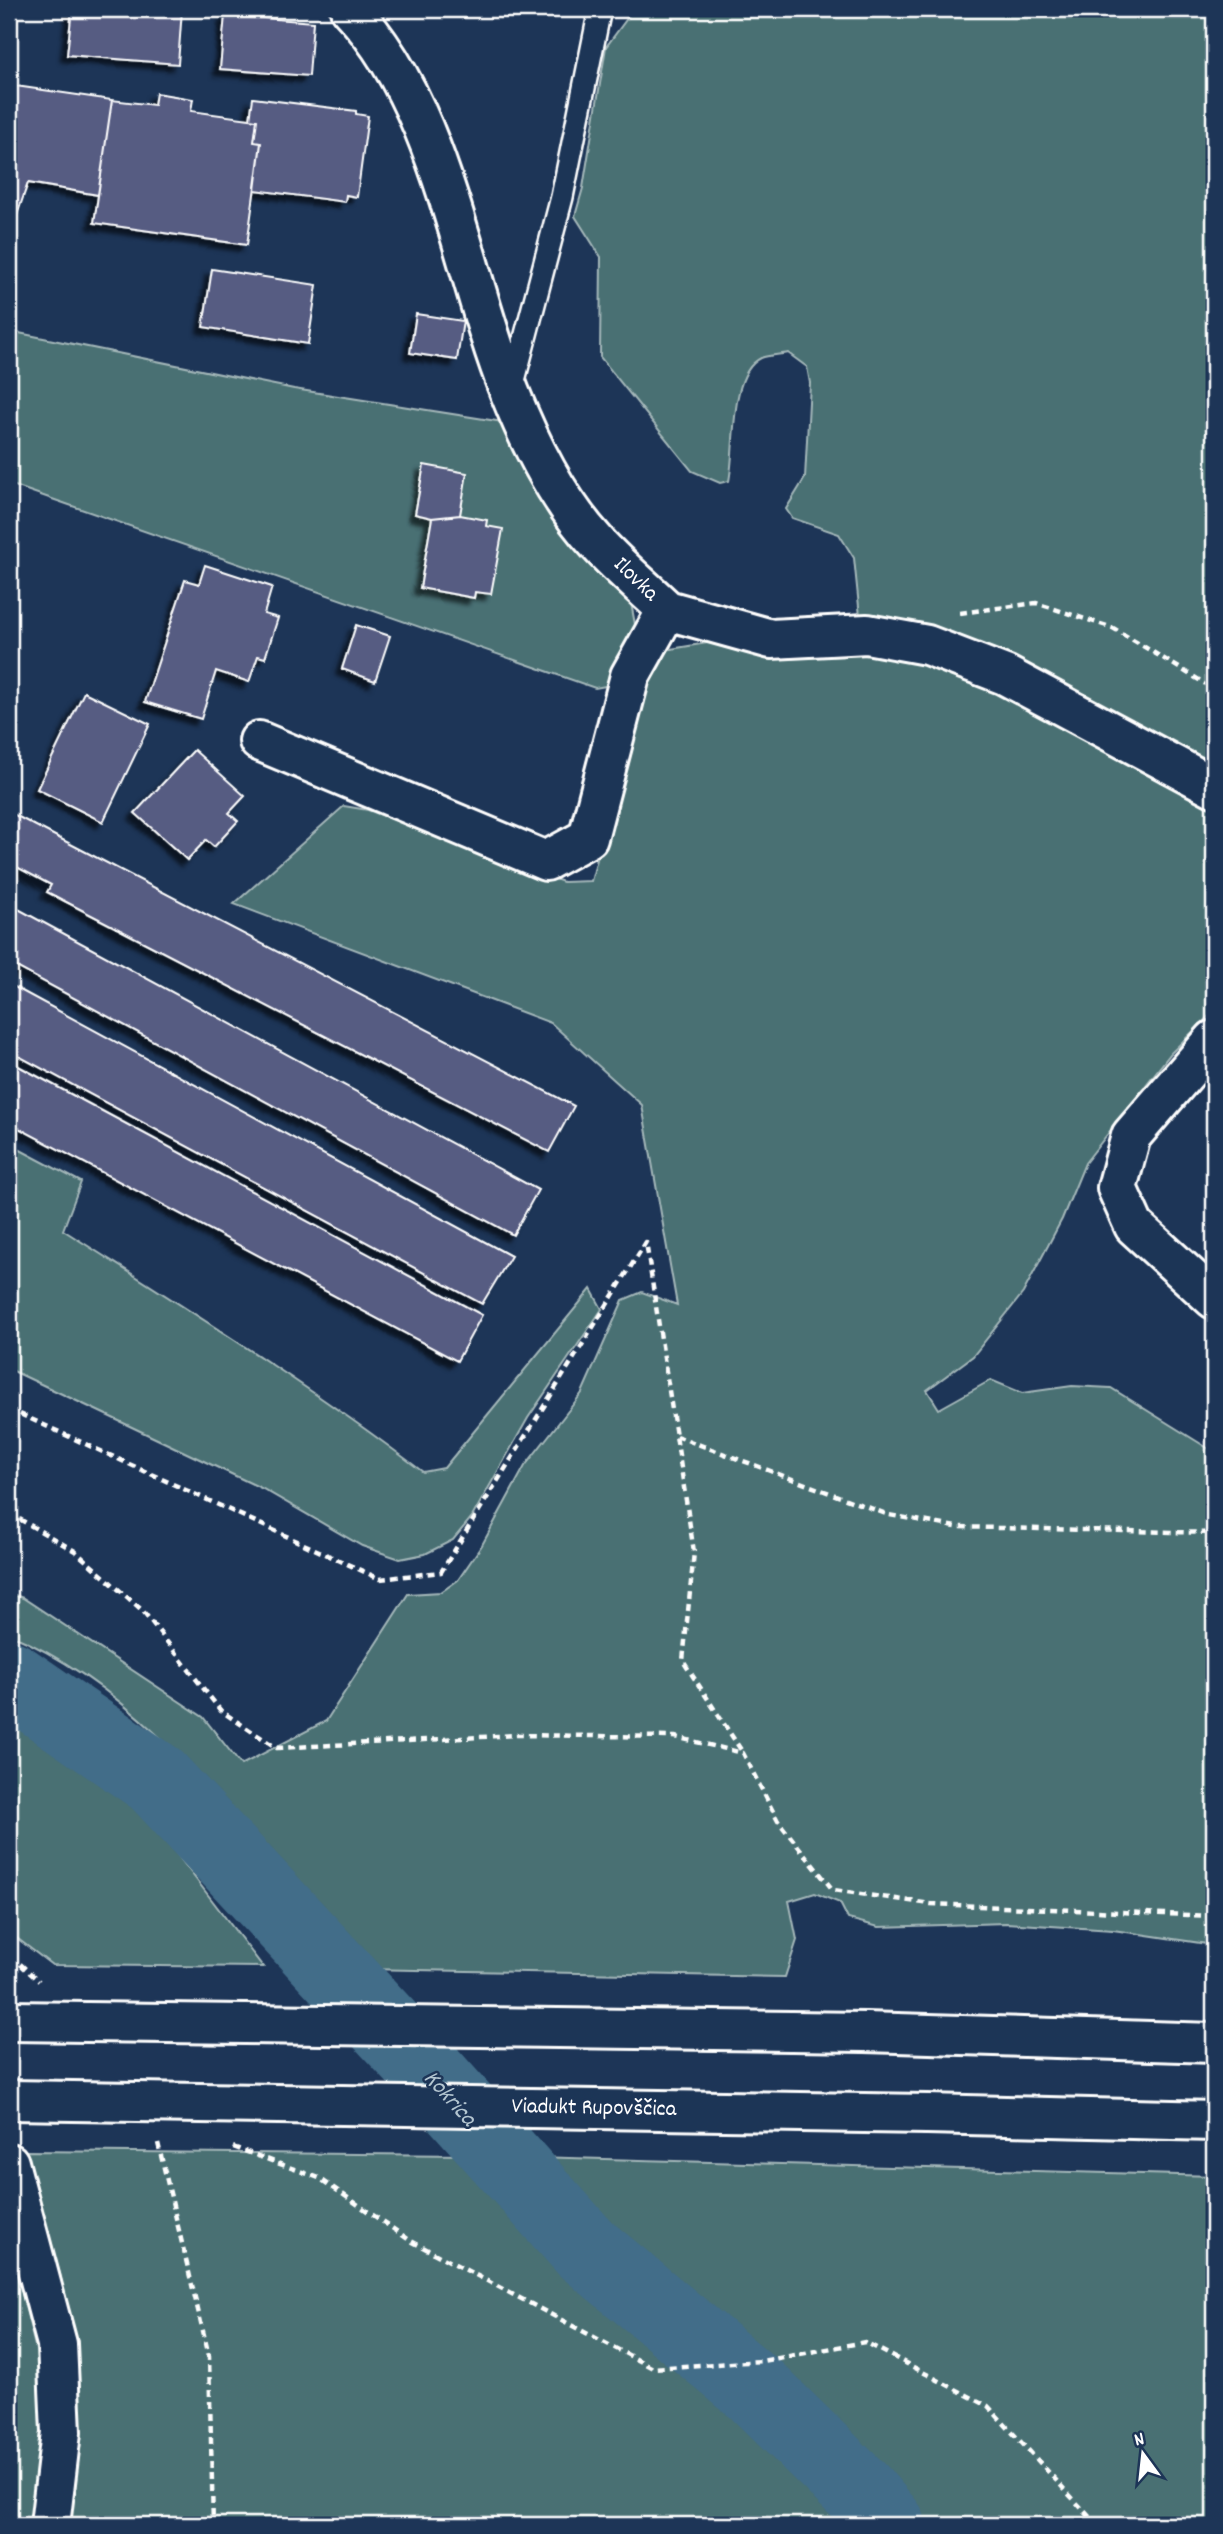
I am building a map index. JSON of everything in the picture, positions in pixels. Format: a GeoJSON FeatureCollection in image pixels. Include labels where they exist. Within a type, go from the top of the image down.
{"type":"FeatureCollection","features":[{"type":"Feature","properties":{"kind":"main road","name":"Ilovka"},"geometry":{"type":"LineString","coordinates":[[259,741],[546,861],[588,838],[630,676],[667,610],[597,543],[551,479],[510,393],[427,137],[394,71],[367,26],[350,9]]}},
{"type":"Feature","properties":{"kind":"main road"},"geometry":{"type":"LineString","coordinates":[[667,610],[771,639],[867,634],[926,645],[1005,675],[1214,787]]}},
{"type":"Feature","properties":{"kind":"main road"},"geometry":{"type":"LineString","coordinates":[[1214,1040],[1131,1136],[1116,1188],[1134,1226],[1214,1299]]}},
{"type":"Feature","properties":{"kind":"main road"},"geometry":{"type":"LineString","coordinates":[[9,2021],[864,2032],[1214,2043]]}},
{"type":"Feature","properties":{"kind":"main road","name":"Viadukt Rupovščica"},"geometry":{"type":"LineString","coordinates":[[9,2100],[1214,2121]]}},
{"type":"Feature","properties":{"kind":"main road"},"geometry":{"type":"LineString","coordinates":[[9,2163],[57,2344],[61,2432],[50,2525]]}},
{"type":"Feature","properties":{"kind":"lane"},"geometry":{"type":"LineString","coordinates":[[510,393],[562,197],[600,9]]}},
{"type":"Feature","properties":{"kind":"path"},"geometry":{"type":"LineString","coordinates":[[947,616],[1036,603],[1113,628],[1214,689]]}},
{"type":"Feature","properties":{"kind":"path"},"geometry":{"type":"LineString","coordinates":[[9,1409],[380,1579],[441,1572],[646,1242],[694,1552],[683,1661],[743,1753],[778,1821],[834,1890],[931,1904],[1214,1916]]}},
{"type":"Feature","properties":{"kind":"path"},"geometry":{"type":"LineString","coordinates":[[676,1436],[889,1515],[956,1527],[1214,1533]]}},
{"type":"Feature","properties":{"kind":"path"},"geometry":{"type":"LineString","coordinates":[[9,1513],[75,1551],[143,1611],[221,1711],[277,1748],[530,1735],[675,1737],[743,1753]]}},
{"type":"Feature","properties":{"kind":"path"},"geometry":{"type":"LineString","coordinates":[[9,1959],[19,1963],[49,1990]]}},
{"type":"Feature","properties":{"kind":"path"},"geometry":{"type":"LineString","coordinates":[[166,2136],[154,2135],[209,2356],[214,2525]]}},
{"type":"Feature","properties":{"kind":"path"},"geometry":{"type":"LineString","coordinates":[[231,2146],[319,2178],[411,2241],[653,2368],[762,2361],[865,2342],[988,2406],[1097,2525]]}},
{"type":"Feature","properties":{"kind":"green space"},"geometry":{"type":"Polygon","coordinates":[[[634,9],[754,12],[755,9],[1214,9],[1214,773],[861,626],[854,558],[839,534],[792,518],[786,509],[805,478],[810,383],[807,367],[788,353],[761,358],[750,367],[743,379],[735,413],[729,481],[720,483],[692,471],[600,357],[601,257],[575,216],[583,188],[606,47],[634,9]]]}},
{"type":"Feature","properties":{"kind":"green space"},"geometry":{"type":"Polygon","coordinates":[[[9,331],[294,389],[509,423],[628,587],[637,635],[616,684],[595,688],[9,484],[9,331]]]}},
{"type":"Feature","properties":{"kind":"green space"},"geometry":{"type":"Polygon","coordinates":[[[719,641],[921,655],[1214,799],[1214,1011],[1171,1053],[1085,1163],[1062,1219],[1023,1293],[973,1356],[927,1390],[939,1409],[991,1380],[1022,1393],[1072,1386],[1111,1388],[1214,1452],[1214,1945],[1113,1930],[1006,1923],[879,1927],[848,1919],[840,1903],[815,1893],[789,1901],[797,1940],[785,1977],[364,1969],[244,1828],[160,1737],[114,1697],[64,1662],[9,1634],[9,1593],[23,1598],[203,1717],[241,1765],[326,1721],[408,1594],[441,1592],[458,1580],[482,1545],[525,1466],[582,1393],[623,1300],[642,1292],[677,1305],[642,1105],[551,1023],[234,904],[344,806],[368,810],[563,882],[591,881],[645,686],[665,650],[719,641]]]}},
{"type":"Feature","properties":{"kind":"green space"},"geometry":{"type":"Polygon","coordinates":[[[9,1144],[81,1182],[63,1230],[291,1377],[423,1472],[444,1468],[591,1289],[602,1309],[528,1418],[472,1517],[453,1540],[425,1554],[400,1559],[362,1546],[263,1489],[9,1369],[9,1144]]]}},
{"type":"Feature","properties":{"kind":"green space"},"geometry":{"type":"Polygon","coordinates":[[[9,1712],[61,1745],[140,1806],[263,1967],[52,1965],[9,1932],[9,1712]]]}},
{"type":"Feature","properties":{"kind":"green space"},"geometry":{"type":"Polygon","coordinates":[[[24,2151],[468,2155],[519,2210],[668,2346],[746,2396],[844,2499],[863,2525],[68,2525],[76,2346],[60,2274],[24,2151]]]}},
{"type":"Feature","properties":{"kind":"green space"},"geometry":{"type":"Polygon","coordinates":[[[534,2157],[1214,2176],[1214,2525],[908,2525],[823,2435],[685,2319],[534,2157]]]}},
{"type":"Feature","properties":{"kind":"green space"},"geometry":{"type":"Polygon","coordinates":[[[9,2241],[36,2350],[42,2413],[34,2525],[9,2525],[9,2241]]]}},
{"type":"Feature","properties":{"kind":"building"},"geometry":{"type":"Polygon","coordinates":[[[72,9],[182,9],[178,64],[67,55],[72,9]]]}},
{"type":"Feature","properties":{"kind":"building"},"geometry":{"type":"Polygon","coordinates":[[[225,15],[313,22],[309,76],[220,69],[225,15]]]}},
{"type":"Feature","properties":{"kind":"building"},"geometry":{"type":"Polygon","coordinates":[[[9,85],[112,100],[98,195],[28,183],[16,218],[9,215],[9,85]]]}},
{"type":"Feature","properties":{"kind":"building"},"geometry":{"type":"Polygon","coordinates":[[[156,93],[193,99],[191,111],[257,120],[254,142],[261,143],[247,245],[94,223],[112,100],[154,105],[156,93]]]}},
{"type":"Feature","properties":{"kind":"building"},"geometry":{"type":"Polygon","coordinates":[[[253,98],[356,111],[356,114],[368,116],[357,197],[346,195],[345,202],[255,190],[261,143],[254,142],[257,120],[250,119],[253,98]]]}},
{"type":"Feature","properties":{"kind":"building"},"geometry":{"type":"Polygon","coordinates":[[[212,269],[317,285],[308,344],[203,327],[212,269]]]}},
{"type":"Feature","properties":{"kind":"building"},"geometry":{"type":"Polygon","coordinates":[[[416,314],[463,321],[457,360],[410,353],[416,314]]]}},
{"type":"Feature","properties":{"kind":"building"},"geometry":{"type":"Polygon","coordinates":[[[424,465],[467,473],[460,515],[432,518],[415,514],[424,465]]]}},
{"type":"Feature","properties":{"kind":"building"},"geometry":{"type":"Polygon","coordinates":[[[460,515],[487,520],[486,526],[503,529],[491,594],[475,592],[474,598],[420,588],[432,518],[460,515]]]}},
{"type":"Feature","properties":{"kind":"building"},"geometry":{"type":"Polygon","coordinates":[[[205,565],[272,587],[264,614],[278,618],[265,658],[258,656],[249,682],[216,671],[201,719],[145,702],[185,580],[199,584],[205,565]]]}},
{"type":"Feature","properties":{"kind":"building"},"geometry":{"type":"Polygon","coordinates":[[[356,625],[390,636],[375,681],[342,669],[356,625]]]}},
{"type":"Feature","properties":{"kind":"building"},"geometry":{"type":"Polygon","coordinates":[[[84,692],[150,724],[103,822],[37,789],[84,692]]]}},
{"type":"Feature","properties":{"kind":"building"},"geometry":{"type":"Polygon","coordinates":[[[194,750],[245,796],[229,813],[238,821],[214,847],[206,840],[187,860],[135,813],[194,750]]]}},
{"type":"Feature","properties":{"kind":"building"},"geometry":{"type":"Polygon","coordinates":[[[9,812],[574,1106],[549,1152],[47,892],[51,885],[9,863],[9,812]]]}},
{"type":"Feature","properties":{"kind":"building"},"geometry":{"type":"Polygon","coordinates":[[[9,904],[538,1190],[513,1235],[9,963],[9,904]]]}},
{"type":"Feature","properties":{"kind":"building"},"geometry":{"type":"Polygon","coordinates":[[[9,984],[511,1256],[482,1304],[9,1051],[9,984]]]}},
{"type":"Feature","properties":{"kind":"building"},"geometry":{"type":"Polygon","coordinates":[[[9,1061],[482,1315],[457,1361],[9,1123],[9,1061]]]}},
{"type":"Feature","properties":{"kind":"waterway","name":"Kokrica"},"geometry":{"type":"LineString","coordinates":[[9,1678],[156,1779],[431,2075],[585,2248],[756,2390],[858,2490],[888,2525]]}}]}
